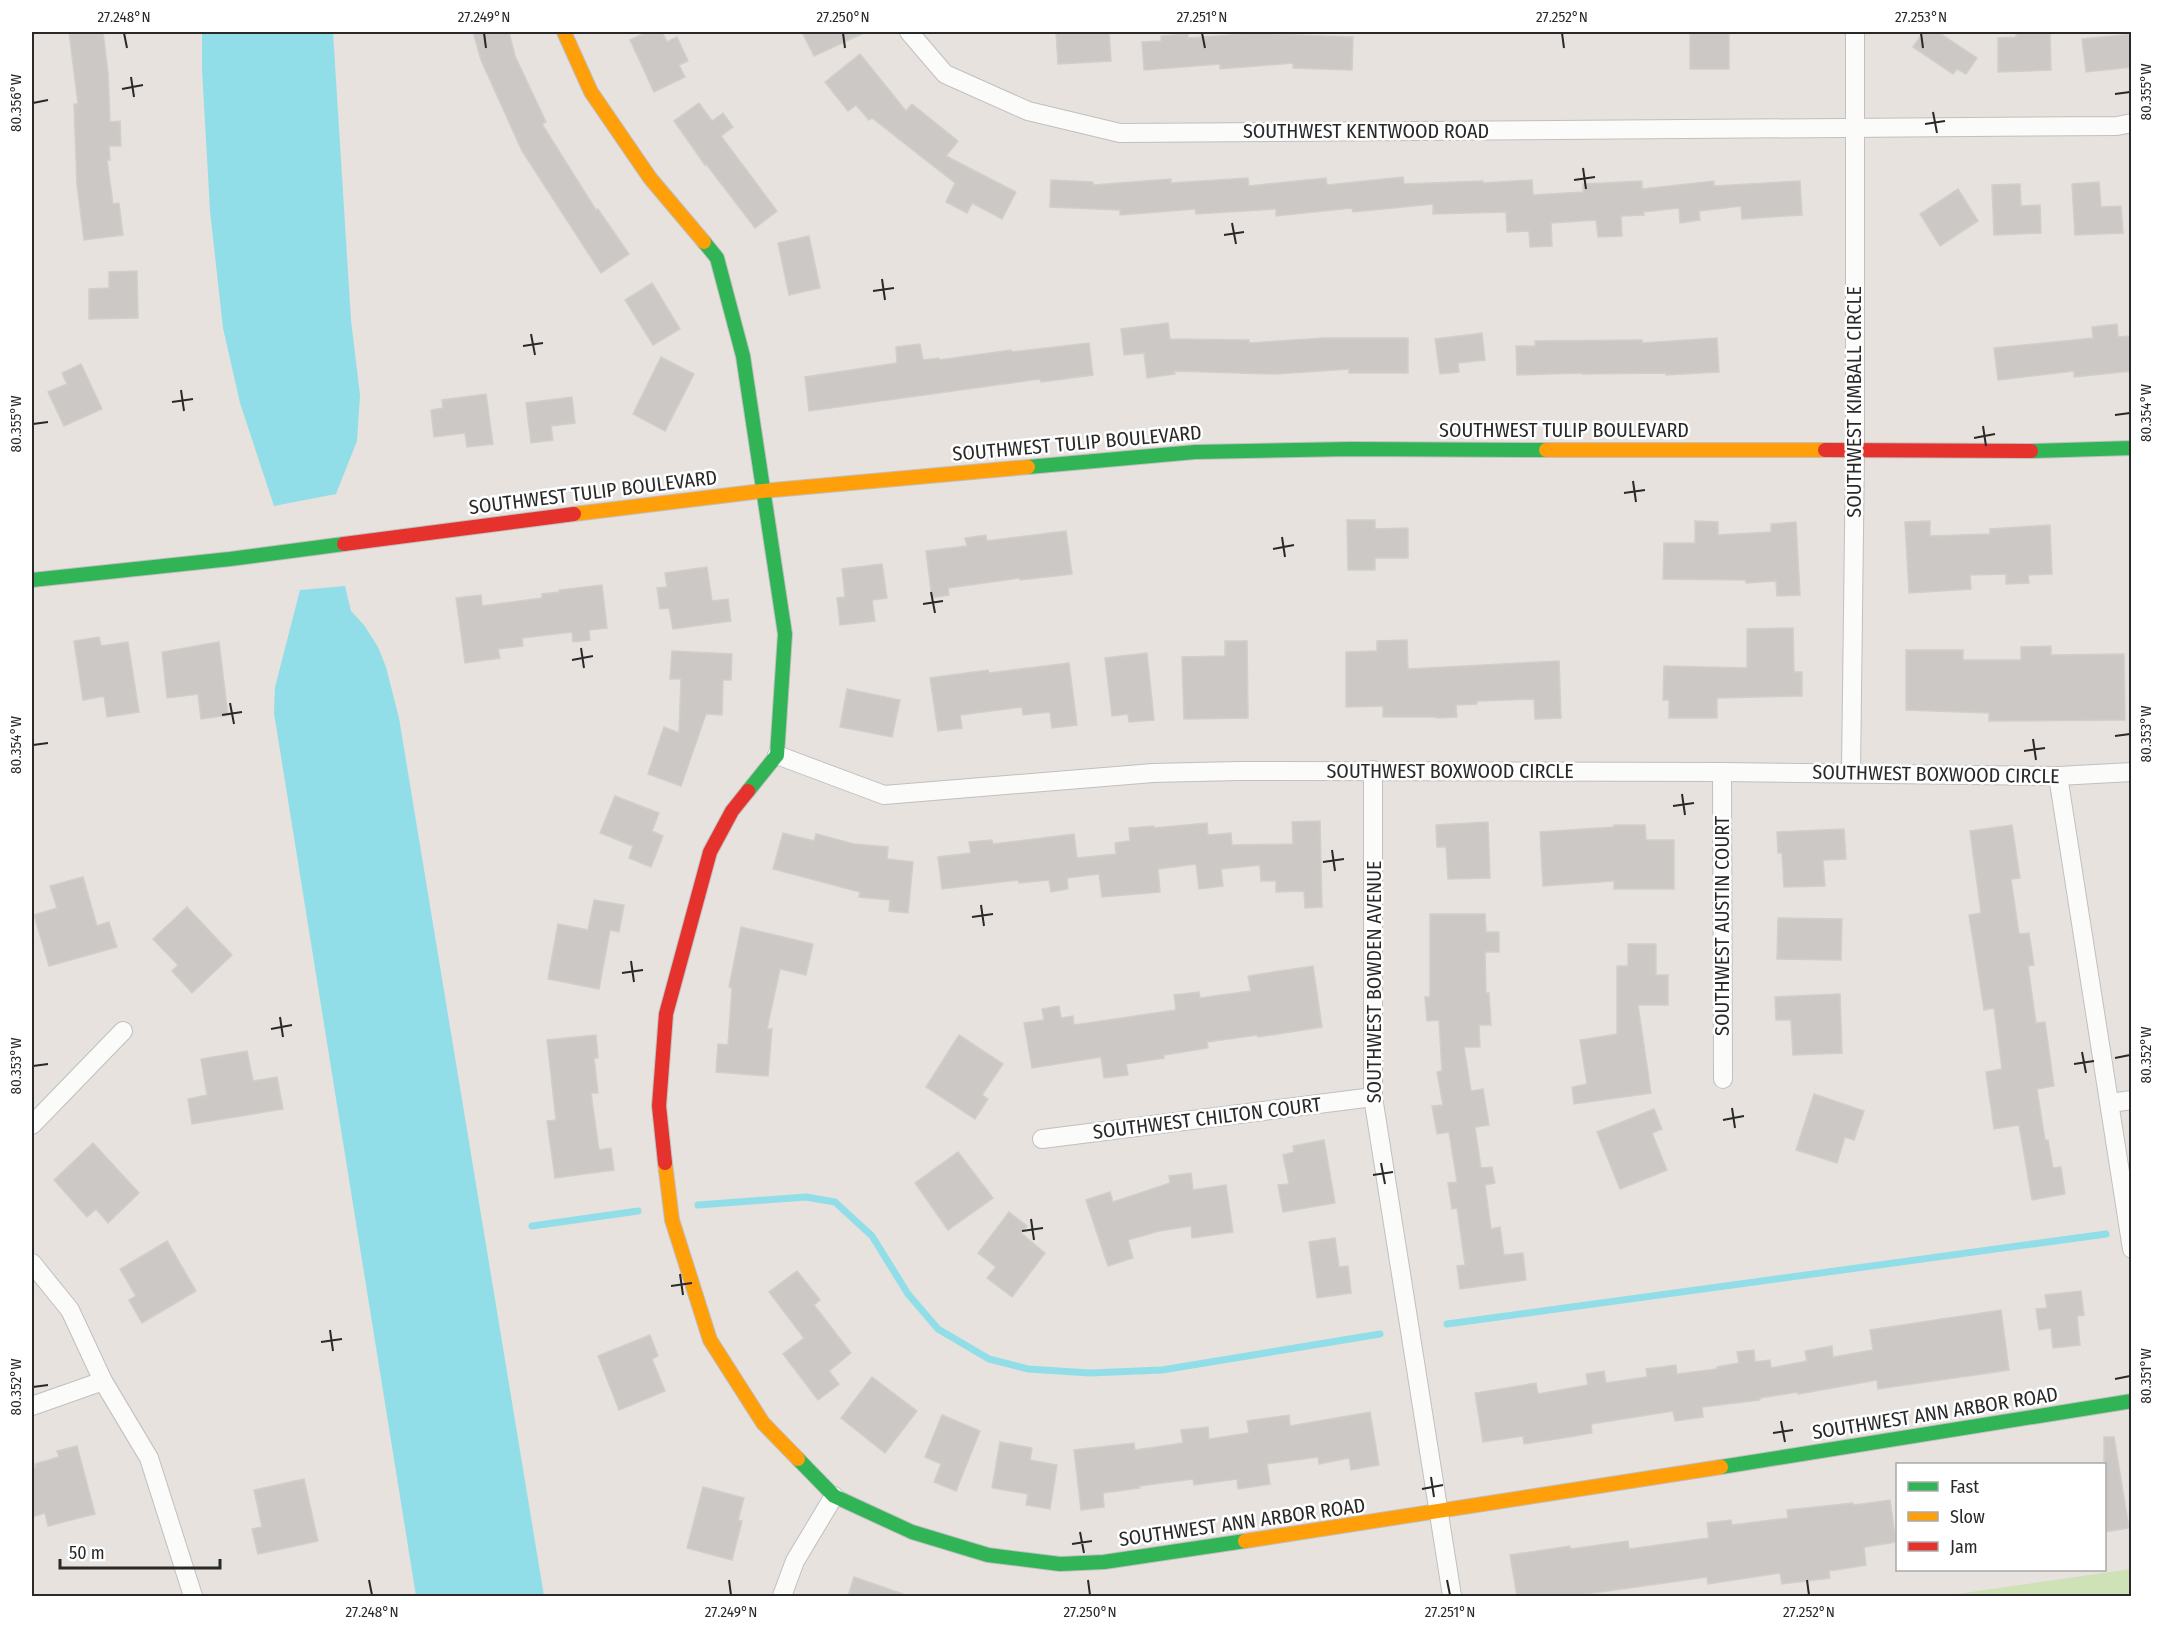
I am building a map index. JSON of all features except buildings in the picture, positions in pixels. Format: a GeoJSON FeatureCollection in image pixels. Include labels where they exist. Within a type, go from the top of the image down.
{"type":"FeatureCollection","features":[{"type":"Feature","properties":{"kind":"street"},"geometry":{"type":"LineString","coordinates":[[564,32],[591,92],[650,178],[717,258],[743,356],[785,634],[777,755]]}},
{"type":"Feature","properties":{"kind":"street","name":"SOUTHWEST KENTWOOD ROAD"},"geometry":{"type":"LineString","coordinates":[[909,32],[945,74],[1028,111],[1120,133],[1853,129],[2117,126],[2132,123]]}},
{"type":"Feature","properties":{"kind":"street","name":"SOUTHWEST KIMBALL CIRCLE"},"geometry":{"type":"LineString","coordinates":[[1851,773],[1855,451],[1853,129],[1855,32]]}},
{"type":"Feature","properties":{"kind":"street","name":"SOUTHWEST TULIP BOULEVARD"},"geometry":{"type":"LineString","coordinates":[[32,580],[230,560],[514,521],[762,491],[1195,452],[1351,449],[2045,451],[2132,448]]}},
{"type":"Feature","properties":{"kind":"street","name":"SOUTHWEST BOXWOOD CIRCLE"},"geometry":{"type":"LineString","coordinates":[[777,755],[884,795],[1154,773],[1373,770],[2058,776],[2132,772]]}},
{"type":"Feature","properties":{"kind":"street","name":"SOUTHWEST ANN ARBOR ROAD"},"geometry":{"type":"LineString","coordinates":[[777,755],[732,811],[710,852],[666,1014],[659,1106],[672,1220],[710,1340],[763,1423],[834,1496],[912,1532],[988,1556],[1060,1564],[1104,1562],[1438,1512],[2132,1401]]}},
{"type":"Feature","properties":{"kind":"street","name":"SOUTHWEST BOWDEN AVENUE"},"geometry":{"type":"LineString","coordinates":[[1373,770],[1372,1097],[1452,1596]]}},
{"type":"Feature","properties":{"kind":"street","name":"SOUTHWEST AUSTIN COURT"},"geometry":{"type":"LineString","coordinates":[[1722,772],[1723,1079]]}},
{"type":"Feature","properties":{"kind":"street"},"geometry":{"type":"LineString","coordinates":[[2058,776],[2132,1249]]}},
{"type":"Feature","properties":{"kind":"street"},"geometry":{"type":"LineString","coordinates":[[32,1125],[123,1031]]}},
{"type":"Feature","properties":{"kind":"street","name":"SOUTHWEST CHILTON COURT"},"geometry":{"type":"LineString","coordinates":[[1042,1139],[1372,1097]]}},
{"type":"Feature","properties":{"kind":"street"},"geometry":{"type":"LineString","coordinates":[[2110,1103],[2132,1100]]}},
{"type":"Feature","properties":{"kind":"street"},"geometry":{"type":"LineString","coordinates":[[32,1263],[70,1310],[103,1381],[149,1458],[193,1596]]}},
{"type":"Feature","properties":{"kind":"street"},"geometry":{"type":"LineString","coordinates":[[32,1406],[103,1381]]}},
{"type":"Feature","properties":{"kind":"street"},"geometry":{"type":"LineString","coordinates":[[782,1596],[795,1561],[834,1496]]}},
{"type":"Feature","properties":{"kind":"green space"},"geometry":{"type":"Polygon","coordinates":[[[2131,1569],[2131,1596],[1943,1596],[2131,1569]]]}},
{"type":"Feature","properties":{"kind":"water"},"geometry":{"type":"Polygon","coordinates":[[[202,32],[333,32],[351,320],[360,395],[357,441],[336,494],[274,506],[240,403],[223,328],[210,211],[202,32]]]}},
{"type":"Feature","properties":{"kind":"water"},"geometry":{"type":"Polygon","coordinates":[[[345,586],[351,611],[364,625],[378,647],[386,667],[399,718],[544,1596],[416,1596],[274,713],[275,687],[300,590],[345,586]]]}},
{"type":"Feature","properties":{"kind":"waterway"},"geometry":{"type":"LineString","coordinates":[[698,1205],[806,1197],[835,1202],[872,1236],[908,1294],[938,1329],[989,1359],[1028,1369],[1090,1373],[1162,1370],[1380,1334]]}},
{"type":"Feature","properties":{"kind":"waterway"},"geometry":{"type":"LineString","coordinates":[[532,1226],[638,1211]]}},
{"type":"Feature","properties":{"kind":"waterway"},"geometry":{"type":"LineString","coordinates":[[1447,1324],[2106,1234]]}},
{"type":"Feature","properties":{"kind":"traffic: fast"},"geometry":{"type":"LineString","coordinates":[[704,242],[717,258],[743,356],[785,634],[777,755],[748,791]]}},
{"type":"Feature","properties":{"kind":"traffic: fast"},"geometry":{"type":"LineString","coordinates":[[2031,451],[2132,448]]}},
{"type":"Feature","properties":{"kind":"traffic: fast"},"geometry":{"type":"LineString","coordinates":[[1028,467],[1195,452],[1351,449],[1546,450]]}},
{"type":"Feature","properties":{"kind":"traffic: fast"},"geometry":{"type":"LineString","coordinates":[[32,580],[230,559],[344,544]]}},
{"type":"Feature","properties":{"kind":"traffic: fast"},"geometry":{"type":"LineString","coordinates":[[1721,1467],[2132,1401]]}},
{"type":"Feature","properties":{"kind":"traffic: fast"},"geometry":{"type":"LineString","coordinates":[[798,1459],[834,1496],[912,1532],[988,1555],[1060,1564],[1104,1562],[1245,1541]]}},
{"type":"Feature","properties":{"kind":"traffic: slow"},"geometry":{"type":"LineString","coordinates":[[564,32],[591,92],[650,178],[704,242]]}},
{"type":"Feature","properties":{"kind":"traffic: slow"},"geometry":{"type":"LineString","coordinates":[[1546,450],[1825,450]]}},
{"type":"Feature","properties":{"kind":"traffic: slow"},"geometry":{"type":"LineString","coordinates":[[574,514],[762,491],[1028,467]]}},
{"type":"Feature","properties":{"kind":"traffic: slow"},"geometry":{"type":"LineString","coordinates":[[665,1163],[672,1220],[710,1340],[763,1423],[798,1459]]}},
{"type":"Feature","properties":{"kind":"traffic: slow"},"geometry":{"type":"LineString","coordinates":[[1245,1541],[1721,1467]]}},
{"type":"Feature","properties":{"kind":"traffic: jam"},"geometry":{"type":"LineString","coordinates":[[1825,450],[2031,451]]}},
{"type":"Feature","properties":{"kind":"traffic: jam"},"geometry":{"type":"LineString","coordinates":[[344,544],[574,514]]}},
{"type":"Feature","properties":{"kind":"traffic: jam"},"geometry":{"type":"LineString","coordinates":[[665,1163],[659,1106],[666,1014],[710,852],[732,811],[748,791]]}}]}
